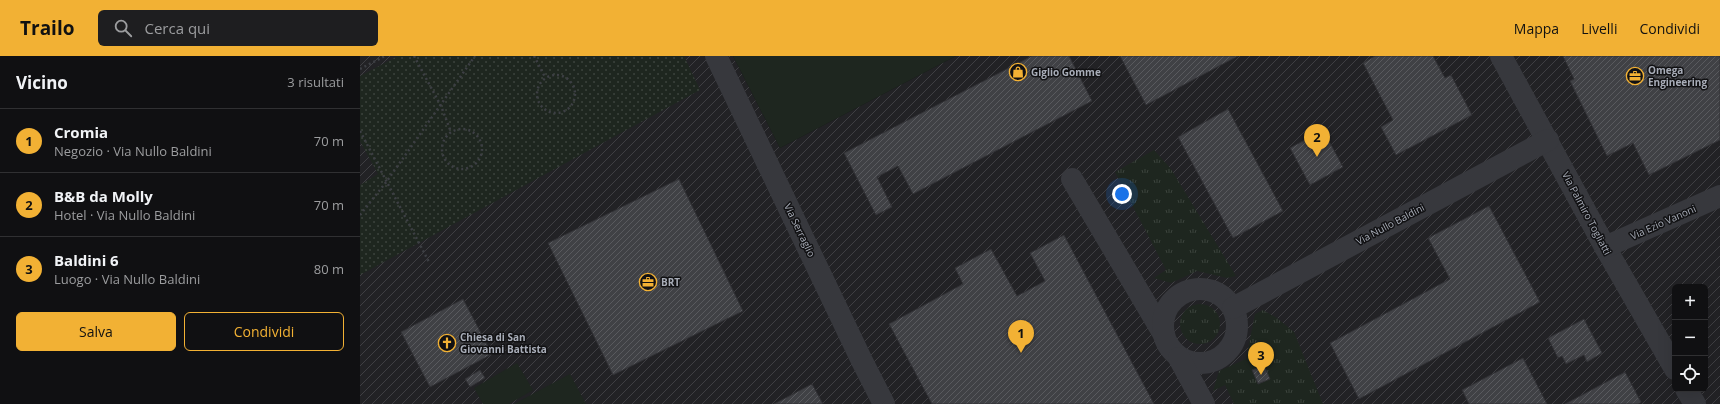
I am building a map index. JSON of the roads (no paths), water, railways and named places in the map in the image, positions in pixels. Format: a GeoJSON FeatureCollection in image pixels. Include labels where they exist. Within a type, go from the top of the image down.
{"type":"FeatureCollection","features":[{"type":"Feature","properties":{"kind":"street","name":"Via Serraglio"},"geometry":{"type":"LineString","coordinates":[[716,56],[859,355],[884,404]]}},
{"type":"Feature","properties":{"kind":"street","name":"Via Palmiro Togliatti"},"geometry":{"type":"LineString","coordinates":[[1501,56],[1548,140],[1605,248],[1672,364]]}},
{"type":"Feature","properties":{"kind":"street","name":"Via Nullo Baldini"},"geometry":{"type":"LineString","coordinates":[[1233,308],[1548,140]]}},
{"type":"Feature","properties":{"kind":"street"},"geometry":{"type":"LineString","coordinates":[[1072,179],[1163,333],[1166,342],[1179,358],[1204,404]]}},
{"type":"Feature","properties":{"kind":"street","name":"Via Ezio Vanoni"},"geometry":{"type":"LineString","coordinates":[[1605,248],[1720,196]]}},
{"type":"Feature","properties":{"kind":"street"},"geometry":{"type":"LineString","coordinates":[[1163,333],[1163,321],[1169,305],[1182,293],[1193,289],[1205,288],[1216,292],[1226,298],[1233,308],[1237,320],[1237,332],[1233,344],[1225,354],[1215,360],[1203,364],[1190,362],[1179,358]]}},
{"type":"Feature","properties":{"kind":"street"},"geometry":{"type":"LineString","coordinates":[[1688,392],[1695,404]]}},
{"type":"Feature","properties":{"kind":"place","name":"Giglio Gomme"},"geometry":{"type":"Point","coordinates":[1018,72]}},
{"type":"Feature","properties":{"kind":"place","name":"Omega Engineering"},"geometry":{"type":"Point","coordinates":[1635,76]}},
{"type":"Feature","properties":{"kind":"place","name":"B&B da Molly"},"geometry":{"type":"Point","coordinates":[1317,157]}},
{"type":"Feature","properties":{"kind":"place","name":"BRT"},"geometry":{"type":"Point","coordinates":[648,282]}},
{"type":"Feature","properties":{"kind":"place","name":"Chiesa di San Giovanni Battista"},"geometry":{"type":"Point","coordinates":[447,343]}},
{"type":"Feature","properties":{"kind":"place","name":"Cromia"},"geometry":{"type":"Point","coordinates":[1021,353]}},
{"type":"Feature","properties":{"kind":"place","name":"Baldini 6"},"geometry":{"type":"Point","coordinates":[1261,375]}}]}
